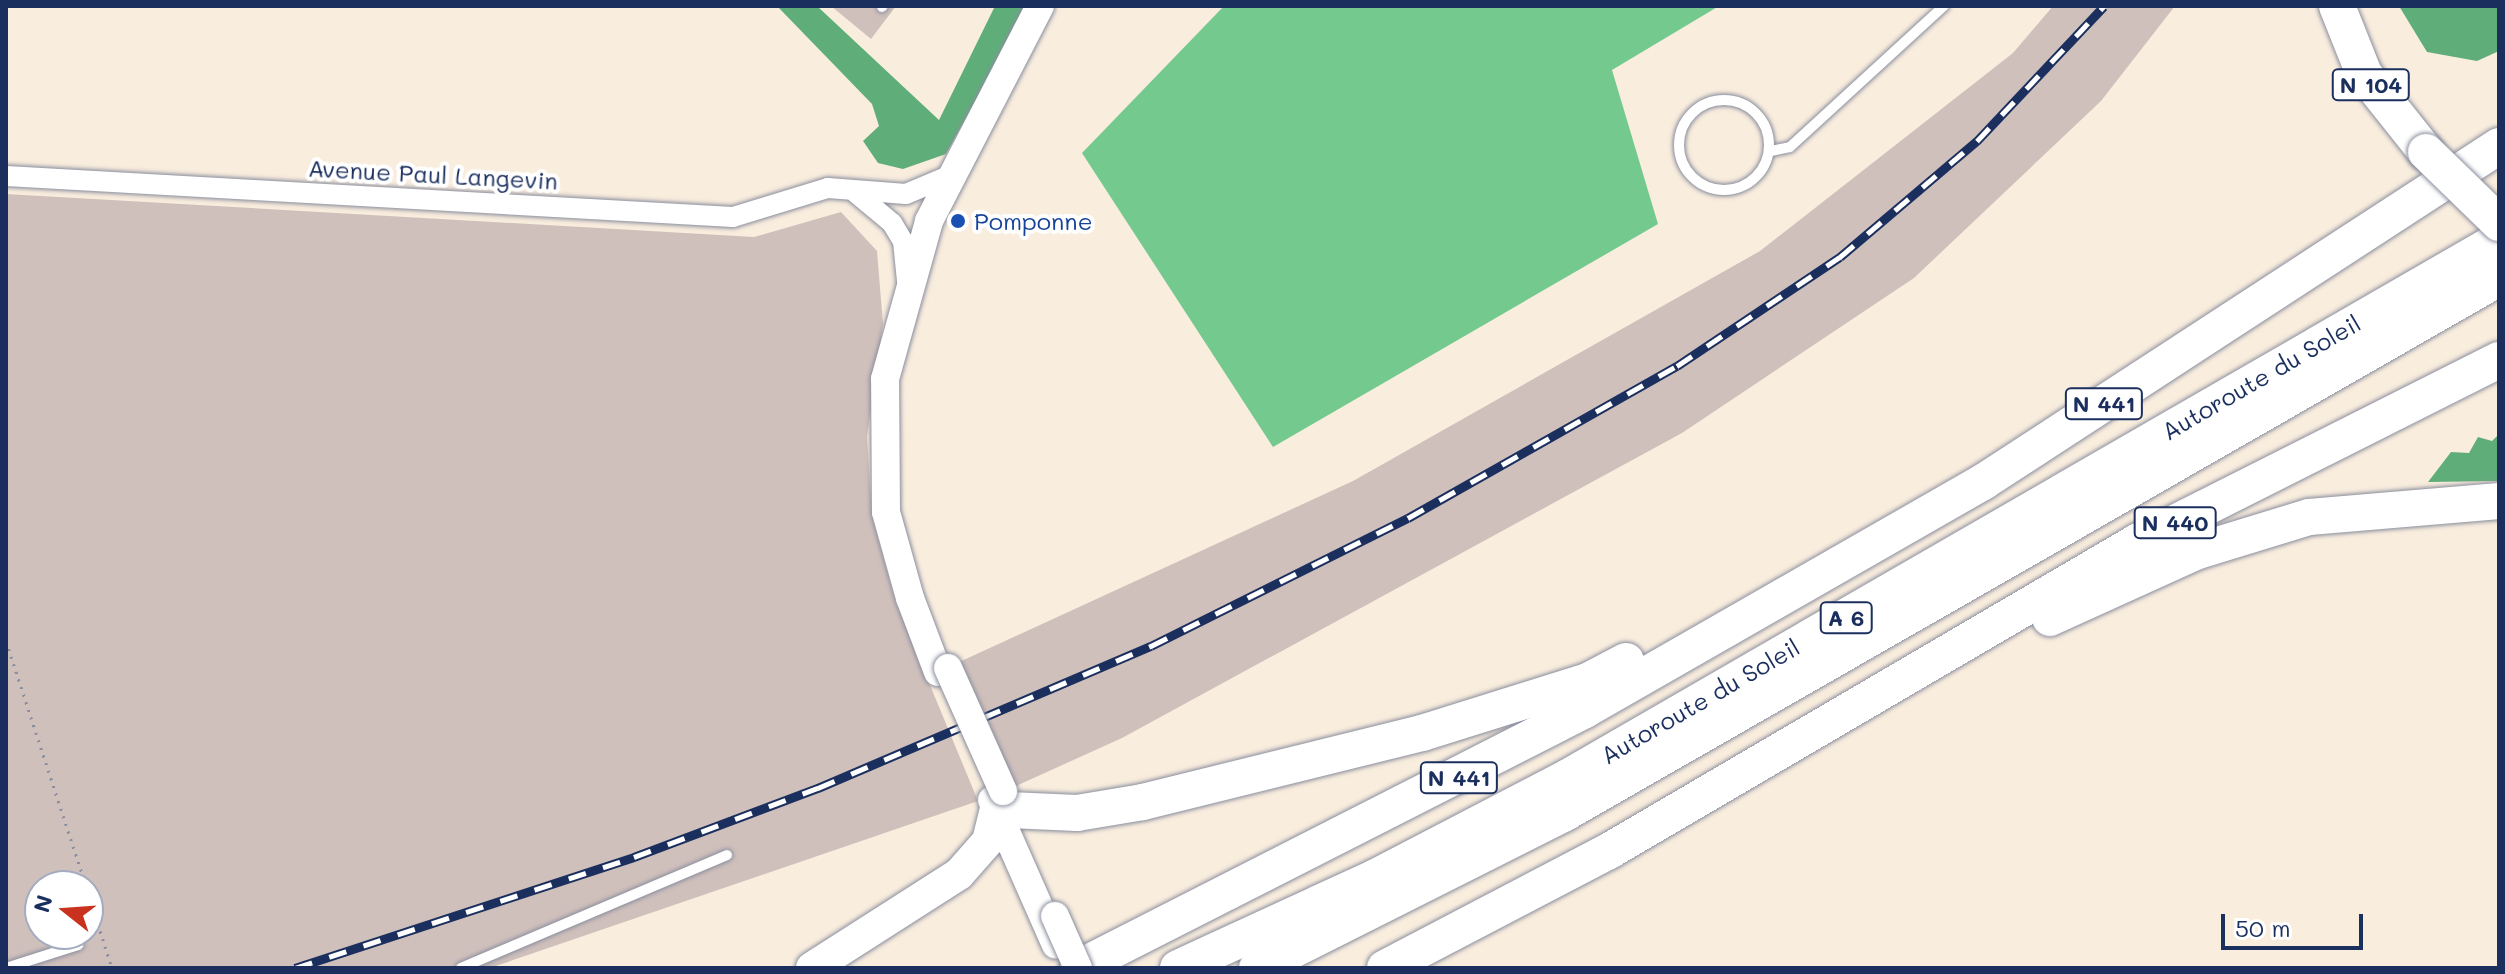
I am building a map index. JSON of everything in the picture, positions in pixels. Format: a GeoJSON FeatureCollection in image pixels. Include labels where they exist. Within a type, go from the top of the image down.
{"type":"FeatureCollection","features":[{"type":"Feature","properties":{"kind":"highway","name":"N 104"},"geometry":{"type":"LineString","coordinates":[[2337,6],[2364,74],[2426,152],[2499,223]]}},
{"type":"Feature","properties":{"kind":"highway"},"geometry":{"type":"LineString","coordinates":[[2406,210],[2499,146]]}},
{"type":"Feature","properties":{"kind":"highway","name":"N 441"},"geometry":{"type":"LineString","coordinates":[[1078,968],[1489,761],[1983,482],[2406,210],[2499,164]]}},
{"type":"Feature","properties":{"kind":"highway","name":"Autoroute du Soleil"},"geometry":{"type":"LineString","coordinates":[[1178,968],[1374,878],[1568,777],[2499,240]]}},
{"type":"Feature","properties":{"kind":"highway","name":"Autoroute du Soleil"},"geometry":{"type":"LineString","coordinates":[[1257,968],[1565,813],[2499,278]]}},
{"type":"Feature","properties":{"kind":"highway","name":"N 440"},"geometry":{"type":"LineString","coordinates":[[1385,968],[1609,851],[1892,689],[2137,542],[2499,360]]}},
{"type":"Feature","properties":{"kind":"highway"},"geometry":{"type":"LineString","coordinates":[[1892,689],[1964,663],[2074,605],[2256,531],[2361,510],[2499,501]]}},
{"type":"Feature","properties":{"kind":"highway"},"geometry":{"type":"LineString","coordinates":[[1000,802],[1107,810],[1422,733],[1588,681],[1765,590],[1795,588]]}},
{"type":"Feature","properties":{"kind":"highway"},"geometry":{"type":"LineString","coordinates":[[1066,968],[1113,950]]}},
{"type":"Feature","properties":{"kind":"main road"},"geometry":{"type":"LineString","coordinates":[[1040,6],[951,175],[908,285],[885,379],[886,512],[910,598],[1050,918],[1066,968]]}},
{"type":"Feature","properties":{"kind":"main road"},"geometry":{"type":"LineString","coordinates":[[943,670],[912,554],[903,487],[900,428],[910,332],[957,191],[1054,6]]}},
{"type":"Feature","properties":{"kind":"main road"},"geometry":{"type":"LineString","coordinates":[[812,968],[959,874],[988,841],[1000,802]]}},
{"type":"Feature","properties":{"kind":"main road"},"geometry":{"type":"LineString","coordinates":[[1050,918],[1078,968]]}},
{"type":"Feature","properties":{"kind":"street","name":"Avenue Paul Langevin"},"geometry":{"type":"LineString","coordinates":[[6,176],[718,217],[757,213],[828,188],[906,194],[951,175]]}},
{"type":"Feature","properties":{"kind":"street"},"geometry":{"type":"LineString","coordinates":[[853,191],[892,223],[903,241],[908,285]]}},
{"type":"Feature","properties":{"kind":"lane"},"geometry":{"type":"LineString","coordinates":[[1771,151],[1761,116],[1730,99],[1695,108],[1677,140],[1687,174],[1718,192],[1753,182],[1771,151],[1790,147],[1944,6]]}},
{"type":"Feature","properties":{"kind":"lane"},"geometry":{"type":"LineString","coordinates":[[461,968],[727,855]]}},
{"type":"Feature","properties":{"kind":"lane"},"geometry":{"type":"LineString","coordinates":[[6,968],[62,950]]}},
{"type":"Feature","properties":{"kind":"path"},"geometry":{"type":"LineString","coordinates":[[6,641],[81,870]]}},
{"type":"Feature","properties":{"kind":"path"},"geometry":{"type":"LineString","coordinates":[[104,943],[112,968]]}},
{"type":"Feature","properties":{"kind":"shaded area"},"geometry":{"type":"Polygon","coordinates":[[[831,6],[896,6],[871,39],[831,6]]]}},
{"type":"Feature","properties":{"kind":"shaded area"},"geometry":{"type":"Polygon","coordinates":[[[2053,6],[2175,6],[2101,101],[1914,278],[1682,433],[1122,738],[1016,786],[955,664],[1353,481],[1760,251],[2013,53],[2053,6]]]}},
{"type":"Feature","properties":{"kind":"shaded area"},"geometry":{"type":"Polygon","coordinates":[[[6,194],[754,237],[841,212],[877,251],[883,324],[867,437],[872,516],[896,603],[978,801],[490,968],[6,968],[6,194]]]}},
{"type":"Feature","properties":{"kind":"green space"},"geometry":{"type":"Polygon","coordinates":[[[777,6],[817,6],[939,120],[995,6],[1028,6],[946,154],[903,169],[878,163],[863,141],[879,126],[872,104],[777,6]]]}},
{"type":"Feature","properties":{"kind":"green space"},"geometry":{"type":"Polygon","coordinates":[[[1224,6],[1719,6],[1612,70],[1658,224],[1273,447],[1082,153],[1224,6]]]}},
{"type":"Feature","properties":{"kind":"green space"},"geometry":{"type":"Polygon","coordinates":[[[2399,6],[2499,6],[2499,51],[2477,61],[2427,52],[2399,6]]]}},
{"type":"Feature","properties":{"kind":"green space"},"geometry":{"type":"Polygon","coordinates":[[[2499,434],[2499,481],[2428,482],[2451,452],[2469,453],[2478,437],[2492,441],[2499,434]]]}},
{"type":"Feature","properties":{"kind":"railway"},"geometry":{"type":"LineString","coordinates":[[295,968],[634,857],[818,788],[1151,646],[1408,518],[1677,366],[1840,257],[1977,141],[2104,6]]}},
{"type":"Feature","properties":{"kind":"place","name":"Pomponne"},"geometry":{"type":"Point","coordinates":[958,221]}}]}
